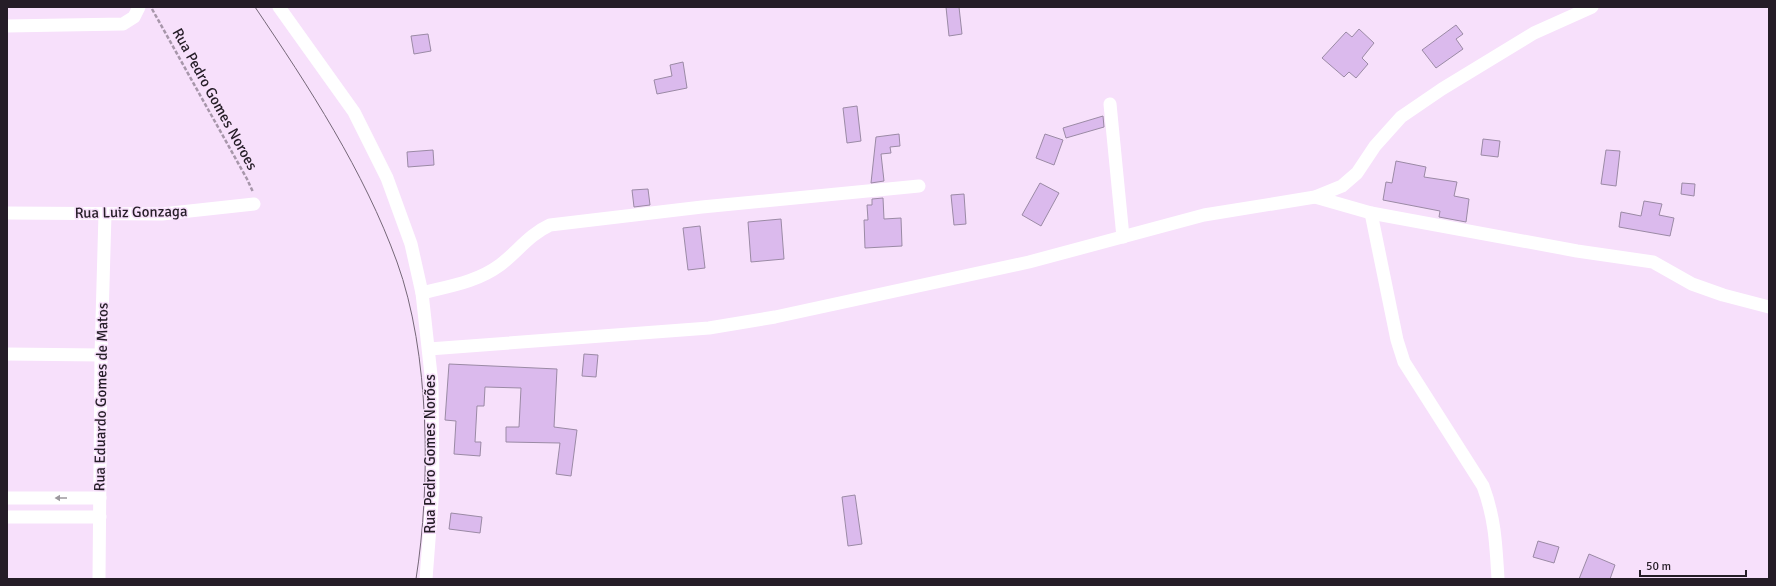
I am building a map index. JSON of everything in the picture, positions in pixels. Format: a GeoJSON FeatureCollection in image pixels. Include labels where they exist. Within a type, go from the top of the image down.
{"type":"FeatureCollection","features":[{"type":"Feature","properties":{"kind":"street"},"geometry":{"type":"LineString","coordinates":[[7,26],[122,24],[134,17],[139,7]]}},
{"type":"Feature","properties":{"kind":"street","name":"Rua Pedro Gomes Norões"},"geometry":{"type":"LineString","coordinates":[[279,7],[354,112],[387,178],[411,244],[422,293],[429,349],[433,421],[433,481],[426,579]]}},
{"type":"Feature","properties":{"kind":"street"},"geometry":{"type":"LineString","coordinates":[[429,349],[709,328],[775,317],[1029,262],[1204,215],[1315,197],[1342,186],[1356,173],[1375,146],[1401,117],[1442,89],[1534,34],[1592,7]]}},
{"type":"Feature","properties":{"kind":"street"},"geometry":{"type":"LineString","coordinates":[[1110,104],[1123,237]]}},
{"type":"Feature","properties":{"kind":"street"},"geometry":{"type":"LineString","coordinates":[[422,293],[479,278],[500,265],[541,229],[550,225],[702,207],[919,186]]}},
{"type":"Feature","properties":{"kind":"street"},"geometry":{"type":"LineString","coordinates":[[1315,197],[1371,214],[1577,252],[1653,262],[1692,284],[1722,295],[1769,307]]}},
{"type":"Feature","properties":{"kind":"street","name":"Rua Luiz Gonzaga"},"geometry":{"type":"LineString","coordinates":[[7,213],[162,214],[254,204]]}},
{"type":"Feature","properties":{"kind":"street","name":"Rua Eduardo Gomes de Matos"},"geometry":{"type":"LineString","coordinates":[[99,579],[101,355],[105,214]]}},
{"type":"Feature","properties":{"kind":"street"},"geometry":{"type":"LineString","coordinates":[[1371,214],[1397,340],[1404,362],[1483,486],[1491,507],[1496,532],[1498,579]]}},
{"type":"Feature","properties":{"kind":"street"},"geometry":{"type":"LineString","coordinates":[[7,354],[101,355]]}},
{"type":"Feature","properties":{"kind":"street"},"geometry":{"type":"LineString","coordinates":[[7,498],[100,498]]}},
{"type":"Feature","properties":{"kind":"street"},"geometry":{"type":"LineString","coordinates":[[7,517],[100,517]]}},
{"type":"Feature","properties":{"kind":"path","name":"Rua Pedro Gomes Noroes"},"geometry":{"type":"LineString","coordinates":[[151,7],[247,179],[252,190],[254,204]]}},
{"type":"Feature","properties":{"kind":"building"},"geometry":{"type":"Polygon","coordinates":[[[946,7],[959,7],[962,34],[949,36],[946,7]]]}},
{"type":"Feature","properties":{"kind":"building"},"geometry":{"type":"Polygon","coordinates":[[[1456,25],[1463,34],[1456,39],[1463,49],[1436,68],[1422,50],[1456,25]]]}},
{"type":"Feature","properties":{"kind":"building"},"geometry":{"type":"Polygon","coordinates":[[[1359,29],[1374,43],[1362,58],[1368,64],[1356,78],[1349,72],[1344,77],[1322,58],[1346,32],[1352,37],[1359,29]]]}},
{"type":"Feature","properties":{"kind":"building"},"geometry":{"type":"Polygon","coordinates":[[[428,34],[431,51],[414,54],[411,36],[428,34]]]}},
{"type":"Feature","properties":{"kind":"building"},"geometry":{"type":"Polygon","coordinates":[[[683,62],[687,88],[657,94],[654,80],[672,76],[670,65],[683,62]]]}},
{"type":"Feature","properties":{"kind":"building"},"geometry":{"type":"Polygon","coordinates":[[[857,106],[861,141],[847,143],[843,108],[857,106]]]}},
{"type":"Feature","properties":{"kind":"building"},"geometry":{"type":"Polygon","coordinates":[[[1103,116],[1104,127],[1066,138],[1063,128],[1103,116]]]}},
{"type":"Feature","properties":{"kind":"building"},"geometry":{"type":"Polygon","coordinates":[[[899,134],[900,146],[890,147],[891,153],[881,154],[884,181],[871,183],[876,137],[899,134]]]}},
{"type":"Feature","properties":{"kind":"building"},"geometry":{"type":"Polygon","coordinates":[[[1045,134],[1063,140],[1054,165],[1036,158],[1045,134]]]}},
{"type":"Feature","properties":{"kind":"building"},"geometry":{"type":"Polygon","coordinates":[[[1483,139],[1500,141],[1498,157],[1481,155],[1483,139]]]}},
{"type":"Feature","properties":{"kind":"building"},"geometry":{"type":"Polygon","coordinates":[[[433,150],[434,165],[408,167],[407,152],[433,150]]]}},
{"type":"Feature","properties":{"kind":"building"},"geometry":{"type":"Polygon","coordinates":[[[1606,150],[1620,151],[1616,186],[1601,184],[1606,150]]]}},
{"type":"Feature","properties":{"kind":"building"},"geometry":{"type":"Polygon","coordinates":[[[1396,161],[1426,167],[1424,177],[1457,182],[1454,196],[1469,199],[1466,222],[1439,217],[1440,211],[1383,200],[1386,182],[1392,183],[1396,161]]]}},
{"type":"Feature","properties":{"kind":"building"},"geometry":{"type":"Polygon","coordinates":[[[1040,183],[1059,193],[1041,226],[1022,215],[1040,183]]]}},
{"type":"Feature","properties":{"kind":"building"},"geometry":{"type":"Polygon","coordinates":[[[1682,183],[1695,184],[1694,196],[1681,194],[1682,183]]]}},
{"type":"Feature","properties":{"kind":"building"},"geometry":{"type":"Polygon","coordinates":[[[648,189],[650,205],[634,207],[632,190],[648,189]]]}},
{"type":"Feature","properties":{"kind":"building"},"geometry":{"type":"Polygon","coordinates":[[[964,194],[966,224],[954,225],[951,195],[964,194]]]}},
{"type":"Feature","properties":{"kind":"building"},"geometry":{"type":"Polygon","coordinates":[[[883,198],[884,219],[901,218],[902,246],[865,248],[864,220],[868,220],[867,205],[872,205],[872,199],[883,198]]]}},
{"type":"Feature","properties":{"kind":"building"},"geometry":{"type":"Polygon","coordinates":[[[1644,201],[1662,204],[1659,215],[1674,218],[1670,236],[1619,227],[1621,212],[1641,216],[1644,201]]]}},
{"type":"Feature","properties":{"kind":"building"},"geometry":{"type":"Polygon","coordinates":[[[781,219],[784,259],[751,262],[748,222],[781,219]]]}},
{"type":"Feature","properties":{"kind":"building"},"geometry":{"type":"Polygon","coordinates":[[[700,226],[705,268],[688,270],[683,228],[700,226]]]}},
{"type":"Feature","properties":{"kind":"building"},"geometry":{"type":"Polygon","coordinates":[[[584,354],[598,355],[596,377],[582,376],[584,354]]]}},
{"type":"Feature","properties":{"kind":"building"},"geometry":{"type":"Polygon","coordinates":[[[449,364],[557,369],[554,427],[577,430],[571,476],[556,474],[560,443],[506,442],[506,427],[519,427],[521,388],[485,387],[484,406],[477,406],[475,442],[481,442],[480,456],[454,454],[456,421],[445,420],[449,364]]]}},
{"type":"Feature","properties":{"kind":"building"},"geometry":{"type":"Polygon","coordinates":[[[855,495],[862,544],[848,546],[842,497],[855,495]]]}},
{"type":"Feature","properties":{"kind":"building"},"geometry":{"type":"Polygon","coordinates":[[[451,513],[482,517],[480,533],[449,529],[451,513]]]}},
{"type":"Feature","properties":{"kind":"building"},"geometry":{"type":"Polygon","coordinates":[[[1538,541],[1559,547],[1554,563],[1533,557],[1538,541]]]}},
{"type":"Feature","properties":{"kind":"building"},"geometry":{"type":"Polygon","coordinates":[[[1589,554],[1615,565],[1610,579],[1579,579],[1589,554]]]}},
{"type":"Feature","properties":{"kind":"tram line"},"geometry":{"type":"LineString","coordinates":[[255,7],[315,99],[352,162],[384,228],[397,262],[408,298],[416,337],[424,419],[424,502],[416,579]]}}]}
